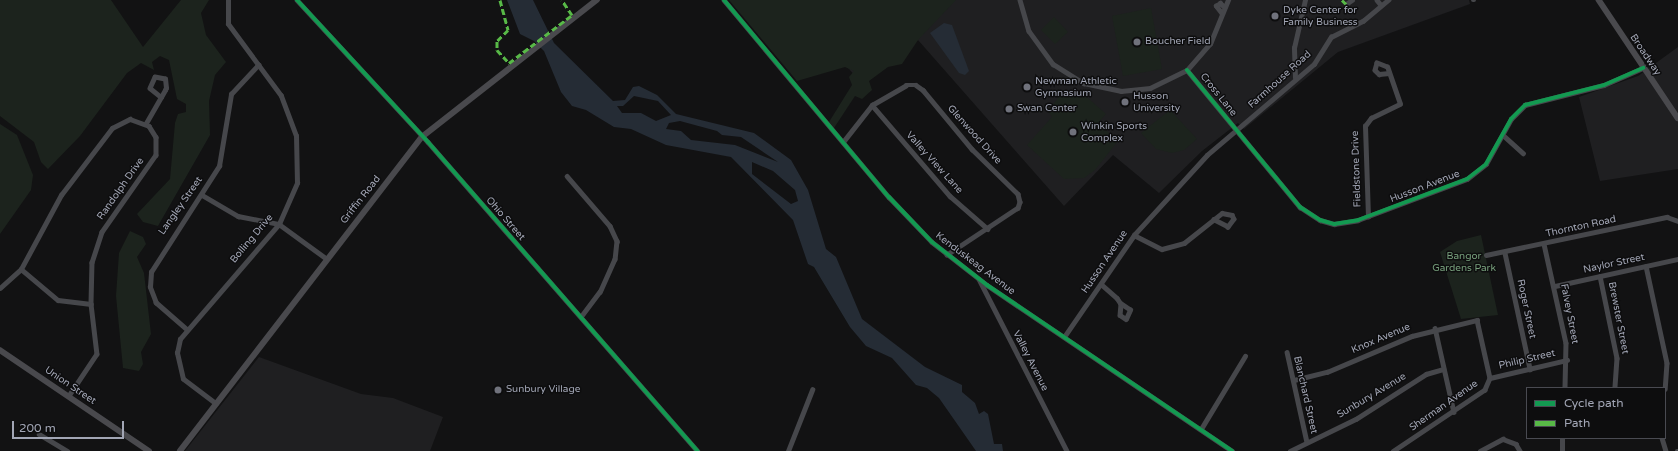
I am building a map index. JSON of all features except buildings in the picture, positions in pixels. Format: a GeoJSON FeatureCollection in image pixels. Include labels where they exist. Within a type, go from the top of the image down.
{"type":"FeatureCollection","features":[{"type":"Feature","properties":{"kind":"main road","name":"Griffin Road"},"geometry":{"type":"LineString","coordinates":[[180,451],[422,136],[597,0]]}},
{"type":"Feature","properties":{"kind":"main road","name":"Broadway"},"geometry":{"type":"LineString","coordinates":[[1598,0],[1642,68],[1678,118]]}},
{"type":"Feature","properties":{"kind":"main road","name":"Union Street"},"geometry":{"type":"LineString","coordinates":[[0,350],[150,451]]}},
{"type":"Feature","properties":{"kind":"street","name":"Bolling Drive"},"geometry":{"type":"LineString","coordinates":[[216,404],[183,379],[177,353],[186,329],[279,224],[297,183],[296,136],[281,96],[228,24],[228,0]]}},
{"type":"Feature","properties":{"kind":"street","name":"Ohio Street"},"geometry":{"type":"LineString","coordinates":[[297,0],[422,136],[582,316],[698,451]]}},
{"type":"Feature","properties":{"kind":"street","name":"Kenduskeag Avenue"},"geometry":{"type":"LineString","coordinates":[[724,0],[908,219],[947,255],[979,279],[1232,451]]}},
{"type":"Feature","properties":{"kind":"street"},"geometry":{"type":"LineString","coordinates":[[1020,0],[1029,31],[1040,50],[1053,64],[1084,83],[1102,89],[1136,91],[1165,83],[1187,70],[1210,44],[1228,0]]}},
{"type":"Feature","properties":{"kind":"street"},"geometry":{"type":"LineString","coordinates":[[1295,78],[1294,48],[1305,0]]}},
{"type":"Feature","properties":{"kind":"street"},"geometry":{"type":"LineString","coordinates":[[1346,4],[1352,0]]}},
{"type":"Feature","properties":{"kind":"street"},"geometry":{"type":"LineString","coordinates":[[1377,0],[1381,5]]}},
{"type":"Feature","properties":{"kind":"street","name":"Farmhouse Road"},"geometry":{"type":"LineString","coordinates":[[1236,130],[1295,78],[1314,64],[1331,38],[1363,21],[1388,0]]}},
{"type":"Feature","properties":{"kind":"street"},"geometry":{"type":"LineString","coordinates":[[1222,14],[1216,6],[1220,3],[1225,7]]}},
{"type":"Feature","properties":{"kind":"street","name":"Langley Street"},"geometry":{"type":"LineString","coordinates":[[186,329],[156,303],[150,287],[151,272],[202,195],[219,166],[231,94],[258,65]]}},
{"type":"Feature","properties":{"kind":"street","name":"Husson Avenue"},"geometry":{"type":"LineString","coordinates":[[1064,337],[1134,235],[1207,154],[1236,130],[1300,207],[1312,216],[1334,224],[1368,217],[1467,179],[1486,164],[1516,113],[1529,103],[1604,85],[1642,68]]}},
{"type":"Feature","properties":{"kind":"street","name":"Cross Lane"},"geometry":{"type":"LineString","coordinates":[[1187,70],[1236,130]]}},
{"type":"Feature","properties":{"kind":"street","name":"Fieldstone Drive"},"geometry":{"type":"LineString","coordinates":[[1368,217],[1365,126],[1371,118],[1400,104],[1389,73]]}},
{"type":"Feature","properties":{"kind":"street"},"geometry":{"type":"LineString","coordinates":[[0,288],[21,268],[61,195],[112,128],[130,119],[146,123],[161,97],[166,82],[154,76],[150,88],[161,97]]}},
{"type":"Feature","properties":{"kind":"street","name":"Glenwood Drive"},"geometry":{"type":"LineString","coordinates":[[843,142],[872,105],[906,85],[916,85],[923,90],[972,149],[1018,194],[1018,208],[947,255]]}},
{"type":"Feature","properties":{"kind":"street","name":"Valley View Lane"},"geometry":{"type":"LineString","coordinates":[[872,105],[950,196],[988,229]]}},
{"type":"Feature","properties":{"kind":"street","name":"Randolph Drive"},"geometry":{"type":"LineString","coordinates":[[69,396],[96,354],[91,304],[92,262],[102,232],[157,151],[155,133],[146,123]]}},
{"type":"Feature","properties":{"kind":"street"},"geometry":{"type":"LineString","coordinates":[[1503,135],[1523,153]]}},
{"type":"Feature","properties":{"kind":"street"},"geometry":{"type":"LineString","coordinates":[[567,176],[610,226],[616,241],[615,259],[600,292],[582,316]]}},
{"type":"Feature","properties":{"kind":"street"},"geometry":{"type":"LineString","coordinates":[[202,195],[238,216],[279,224],[327,259]]}},
{"type":"Feature","properties":{"kind":"street","name":"Thornton Road"},"geometry":{"type":"LineString","coordinates":[[1486,254],[1505,253],[1667,217],[1678,221]]}},
{"type":"Feature","properties":{"kind":"street"},"geometry":{"type":"LineString","coordinates":[[1134,235],[1162,249],[1184,243],[1214,220]]}},
{"type":"Feature","properties":{"kind":"street","name":"Falvey Street"},"geometry":{"type":"LineString","coordinates":[[1544,244],[1555,286],[1567,360],[1565,387]]}},
{"type":"Feature","properties":{"kind":"street","name":"Roger Street"},"geometry":{"type":"LineString","coordinates":[[1505,253],[1530,369]]}},
{"type":"Feature","properties":{"kind":"street","name":"Naylor Street"},"geometry":{"type":"LineString","coordinates":[[1555,286],[1678,259]]}},
{"type":"Feature","properties":{"kind":"street"},"geometry":{"type":"LineString","coordinates":[[1646,266],[1667,363],[1665,387]]}},
{"type":"Feature","properties":{"kind":"street"},"geometry":{"type":"LineString","coordinates":[[21,268],[58,300],[91,304]]}},
{"type":"Feature","properties":{"kind":"street","name":"Brewster Street"},"geometry":{"type":"LineString","coordinates":[[1600,276],[1617,358],[1615,387]]}},
{"type":"Feature","properties":{"kind":"street","name":"Valley Avenue"},"geometry":{"type":"LineString","coordinates":[[979,279],[1067,451]]}},
{"type":"Feature","properties":{"kind":"street"},"geometry":{"type":"LineString","coordinates":[[1101,284],[1121,304]]}},
{"type":"Feature","properties":{"kind":"street","name":"Knox Avenue"},"geometry":{"type":"LineString","coordinates":[[1294,380],[1327,372],[1435,328],[1477,320]]}},
{"type":"Feature","properties":{"kind":"street","name":"Sherman Avenue"},"geometry":{"type":"LineString","coordinates":[[1394,451],[1485,390],[1490,378],[1477,320]]}},
{"type":"Feature","properties":{"kind":"street"},"geometry":{"type":"LineString","coordinates":[[1435,328],[1443,369],[1454,412]]}},
{"type":"Feature","properties":{"kind":"street","name":"Blanchard Street"},"geometry":{"type":"LineString","coordinates":[[1286,352],[1294,380],[1307,442]]}},
{"type":"Feature","properties":{"kind":"street"},"geometry":{"type":"LineString","coordinates":[[1201,429],[1245,356]]}},
{"type":"Feature","properties":{"kind":"street","name":"Philip Street"},"geometry":{"type":"LineString","coordinates":[[1490,378],[1567,360]]}},
{"type":"Feature","properties":{"kind":"street","name":"Sunbury Avenue"},"geometry":{"type":"LineString","coordinates":[[1290,451],[1356,419],[1426,374],[1443,369]]}},
{"type":"Feature","properties":{"kind":"street"},"geometry":{"type":"LineString","coordinates":[[788,451],[812,390]]}},
{"type":"Feature","properties":{"kind":"street"},"geometry":{"type":"LineString","coordinates":[[38,434],[67,451]]}},
{"type":"Feature","properties":{"kind":"street"},"geometry":{"type":"LineString","coordinates":[[1480,451],[1503,439],[1516,444],[1520,451]]}},
{"type":"Feature","properties":{"kind":"street"},"geometry":{"type":"LineString","coordinates":[[1562,439],[1562,451]]}},
{"type":"Feature","properties":{"kind":"street"},"geometry":{"type":"LineString","coordinates":[[1662,439],[1666,451]]}},
{"type":"Feature","properties":{"kind":"shaded area"},"geometry":{"type":"Polygon","coordinates":[[[507,0],[533,0],[554,43],[613,101],[625,100],[633,87],[639,86],[657,95],[676,114],[754,133],[791,160],[808,190],[826,249],[836,257],[862,319],[925,367],[962,385],[962,392],[975,403],[979,414],[984,411],[988,414],[994,444],[1002,444],[1003,451],[976,451],[939,398],[927,388],[916,385],[892,358],[866,346],[850,327],[814,267],[808,264],[793,220],[731,157],[666,145],[631,129],[614,127],[586,110],[572,106],[561,92],[544,51],[534,41],[520,34],[507,0]],[[634,96],[623,106],[617,106],[622,113],[641,113],[656,121],[671,115],[658,101],[634,96]],[[680,121],[669,123],[666,129],[681,131],[691,140],[735,145],[778,162],[741,137],[722,135],[717,131],[680,121]],[[752,162],[752,174],[791,204],[798,201],[795,190],[773,171],[752,162]]]}},
{"type":"Feature","properties":{"kind":"shaded area","name":"Husson University"},"geometry":{"type":"Polygon","coordinates":[[[807,0],[1469,0],[1470,4],[1338,52],[1244,129],[1238,123],[1202,151],[1159,193],[1113,155],[1064,206],[918,40],[860,81],[827,45],[807,0]]]}},
{"type":"Feature","properties":{"kind":"shaded area"},"geometry":{"type":"Polygon","coordinates":[[[944,23],[952,25],[969,71],[965,75],[959,73],[930,33],[944,23]]]}},
{"type":"Feature","properties":{"kind":"shaded area"},"geometry":{"type":"Polygon","coordinates":[[[1678,47],[1678,169],[1600,181],[1579,97],[1638,76],[1678,47]]]}},
{"type":"Feature","properties":{"kind":"shaded area"},"geometry":{"type":"Polygon","coordinates":[[[259,357],[361,394],[393,398],[443,417],[430,451],[185,451],[259,357]]]}},
{"type":"Feature","properties":{"kind":"green space"},"geometry":{"type":"Polygon","coordinates":[[[0,0],[111,0],[143,47],[181,0],[209,0],[201,13],[206,35],[226,62],[215,75],[209,101],[210,135],[158,226],[143,222],[137,214],[170,179],[175,123],[178,114],[186,112],[186,104],[177,99],[169,60],[160,56],[152,62],[154,70],[141,63],[127,73],[80,136],[48,169],[41,162],[34,142],[0,116],[0,0]]]}},
{"type":"Feature","properties":{"kind":"green space"},"geometry":{"type":"Polygon","coordinates":[[[729,0],[956,0],[918,40],[902,64],[888,67],[869,81],[872,90],[862,99],[855,96],[834,128],[829,122],[852,85],[849,77],[854,71],[845,67],[797,81],[729,0]]]}},
{"type":"Feature","properties":{"kind":"green space","name":"Boucher Field"},"geometry":{"type":"Polygon","coordinates":[[[1151,8],[1162,69],[1123,76],[1112,16],[1151,8]]]}},
{"type":"Feature","properties":{"kind":"green space"},"geometry":{"type":"Polygon","coordinates":[[[1054,17],[1068,32],[1055,44],[1041,30],[1054,17]]]}},
{"type":"Feature","properties":{"kind":"green space","name":"Winkin Sports Complex"},"geometry":{"type":"Polygon","coordinates":[[[1073,90],[1078,95],[1081,92],[1106,114],[1098,123],[1118,141],[1095,170],[1084,178],[1064,179],[1027,145],[1052,117],[1048,111],[1061,94],[1073,90]]]}},
{"type":"Feature","properties":{"kind":"green space"},"geometry":{"type":"Polygon","coordinates":[[[1170,110],[1197,139],[1184,150],[1172,153],[1156,149],[1141,133],[1170,110]]]}},
{"type":"Feature","properties":{"kind":"green space"},"geometry":{"type":"Polygon","coordinates":[[[0,124],[17,135],[33,175],[31,190],[0,234],[0,124]]]}},
{"type":"Feature","properties":{"kind":"green space"},"geometry":{"type":"Polygon","coordinates":[[[130,231],[143,237],[146,244],[137,257],[144,273],[151,334],[141,352],[143,364],[139,371],[123,368],[116,296],[119,253],[130,231]]]}},
{"type":"Feature","properties":{"kind":"green space","name":"Bangor Gardens Park"},"geometry":{"type":"Polygon","coordinates":[[[1481,235],[1498,315],[1461,319],[1440,252],[1457,241],[1481,235]]]}},
{"type":"Feature","properties":{"kind":"marked path"},"geometry":{"type":"LineString","coordinates":[[500,0],[508,30],[497,41],[497,50],[509,63],[572,15],[562,0]]}},
{"type":"Feature","properties":{"kind":"marked path"},"geometry":{"type":"LineString","coordinates":[[1342,0],[1346,4]]}},
{"type":"Feature","properties":{"kind":"cycle path"},"geometry":{"type":"LineString","coordinates":[[297,0],[428,142],[698,451]]}},
{"type":"Feature","properties":{"kind":"cycle path"},"geometry":{"type":"LineString","coordinates":[[724,0],[889,197],[932,242],[987,285],[1232,451]]}},
{"type":"Feature","properties":{"kind":"cycle path"},"geometry":{"type":"LineString","coordinates":[[1187,70],[1300,207],[1320,220],[1334,224],[1358,220],[1467,179],[1486,164],[1511,119],[1525,105],[1604,85],[1643,68]]}},
{"type":"Feature","properties":{"kind":"place","name":"Dyke Center for Family Business"},"geometry":{"type":"Point","coordinates":[1275,16]}},
{"type":"Feature","properties":{"kind":"place","name":"Boucher Field"},"geometry":{"type":"Point","coordinates":[1137,42]}},
{"type":"Feature","properties":{"kind":"place","name":"Newman Athletic Gymnasium"},"geometry":{"type":"Point","coordinates":[1027,87]}},
{"type":"Feature","properties":{"kind":"place","name":"Husson University"},"geometry":{"type":"Point","coordinates":[1125,102]}},
{"type":"Feature","properties":{"kind":"place","name":"Swan Center"},"geometry":{"type":"Point","coordinates":[1009,109]}},
{"type":"Feature","properties":{"kind":"place","name":"Winkin Sports Complex"},"geometry":{"type":"Point","coordinates":[1073,132]}},
{"type":"Feature","properties":{"kind":"place","name":"Sunbury Village"},"geometry":{"type":"Point","coordinates":[498,390]}}]}
